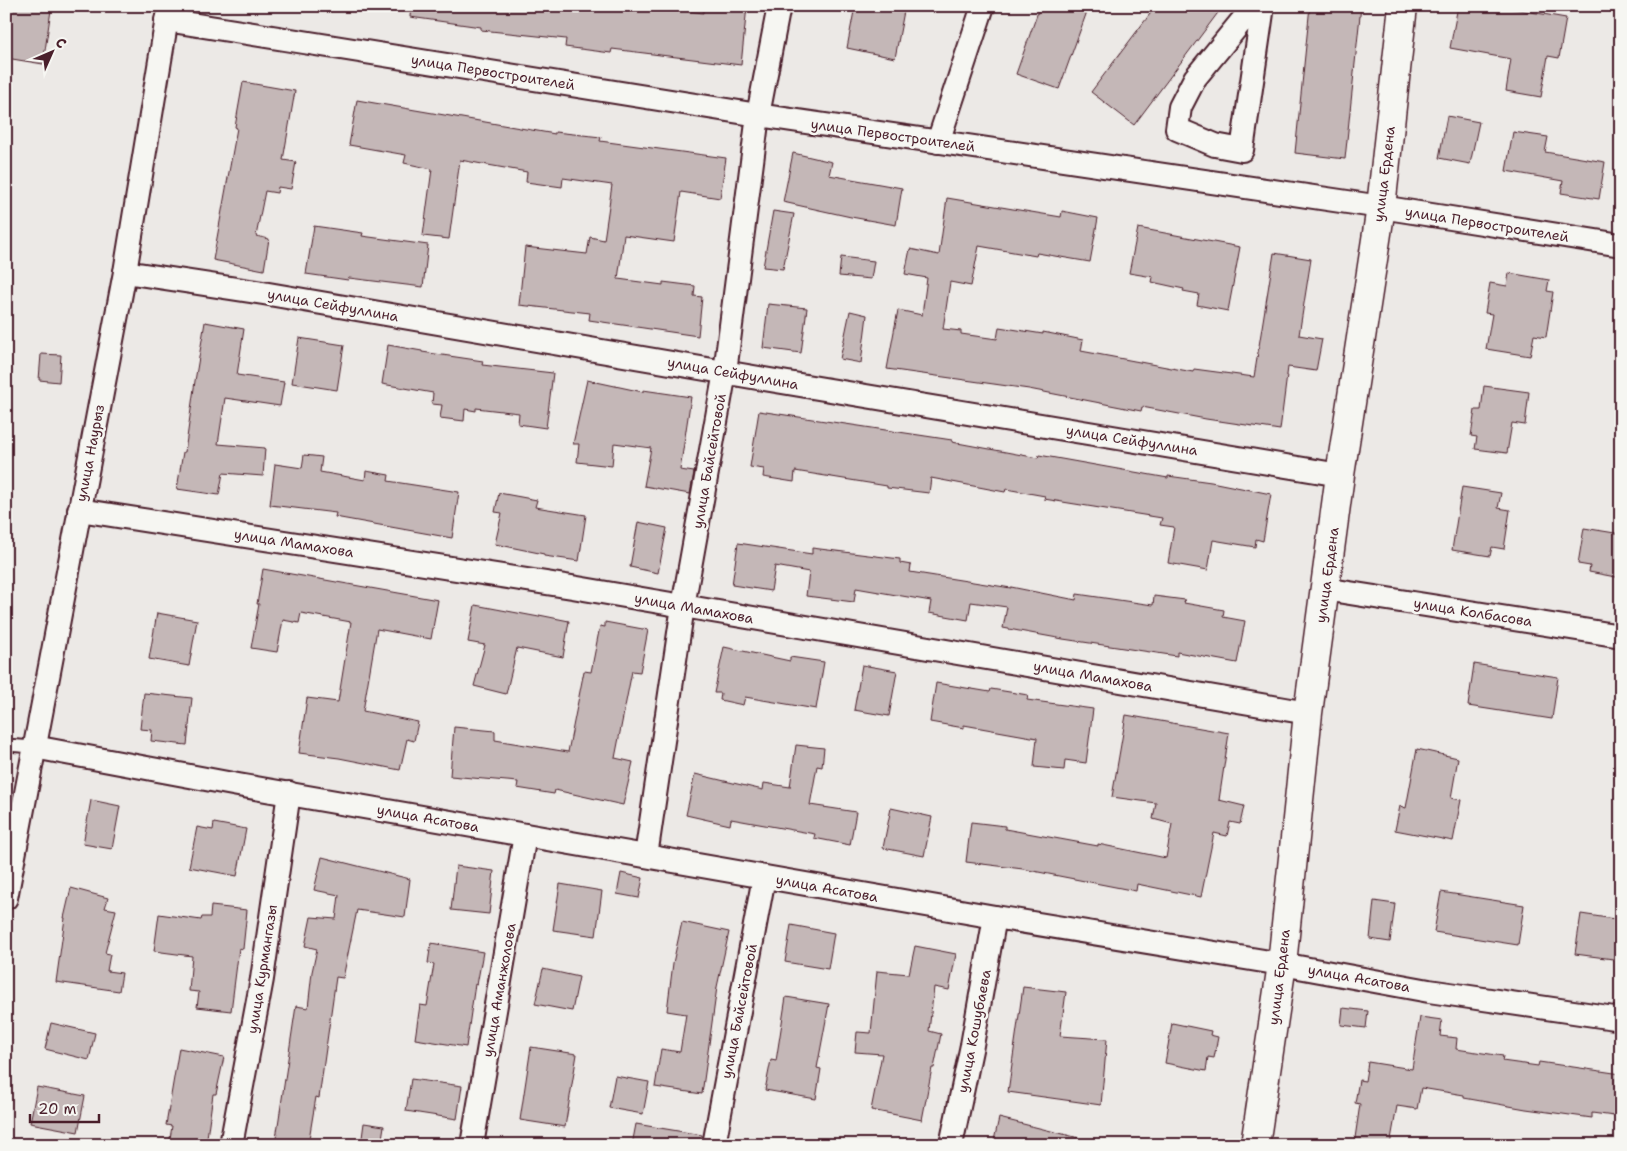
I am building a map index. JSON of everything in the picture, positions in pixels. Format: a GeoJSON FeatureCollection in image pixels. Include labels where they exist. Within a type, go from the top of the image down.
{"type":"FeatureCollection","features":[{"type":"Feature","properties":{"kind":"street","name":"улица Байсейтовой"},"geometry":{"type":"LineString","coordinates":[[646,856],[683,606],[725,372],[758,115],[779,6]]}},
{"type":"Feature","properties":{"kind":"street"},"geometry":{"type":"LineString","coordinates":[[938,142],[983,6]]}},
{"type":"Feature","properties":{"kind":"street"},"geometry":{"type":"LineString","coordinates":[[1254,6],[1195,78],[1180,107],[1177,129],[1215,145],[1242,150],[1262,6]]}},
{"type":"Feature","properties":{"kind":"street","name":"улица Ердена"},"geometry":{"type":"LineString","coordinates":[[1256,1145],[1282,964],[1308,713],[1340,475],[1381,207],[1403,6]]}},
{"type":"Feature","properties":{"kind":"street","name":"улица Первостроителей"},"geometry":{"type":"LineString","coordinates":[[168,13],[758,115],[1381,207],[1621,245]]}},
{"type":"Feature","properties":{"kind":"street","name":"улица Наурыз"},"geometry":{"type":"LineString","coordinates":[[6,898],[125,272],[168,13]]}},
{"type":"Feature","properties":{"kind":"street","name":"улица Сейфуллина"},"geometry":{"type":"LineString","coordinates":[[125,272],[263,293],[1340,475]]}},
{"type":"Feature","properties":{"kind":"street","name":"улица Мамахова"},"geometry":{"type":"LineString","coordinates":[[79,510],[572,587],[1308,713]]}},
{"type":"Feature","properties":{"kind":"street","name":"улица Колбасова"},"geometry":{"type":"LineString","coordinates":[[1325,591],[1337,591],[1621,636]]}},
{"type":"Feature","properties":{"kind":"street","name":"улица Асатова"},"geometry":{"type":"LineString","coordinates":[[34,747],[289,794],[995,917],[1282,964],[1429,991],[1621,1019]]}},
{"type":"Feature","properties":{"kind":"street","name":"улица Курмангазы"},"geometry":{"type":"LineString","coordinates":[[231,1145],[262,979],[289,794]]}},
{"type":"Feature","properties":{"kind":"street","name":"улица Аманжолова"},"geometry":{"type":"LineString","coordinates":[[472,1145],[525,835]]}},
{"type":"Feature","properties":{"kind":"street","name":"улица Байсейтовой"},"geometry":{"type":"LineString","coordinates":[[714,1145],[764,877]]}},
{"type":"Feature","properties":{"kind":"street","name":"улица Кошубаева"},"geometry":{"type":"LineString","coordinates":[[951,1145],[972,1045],[995,917]]}},
{"type":"Feature","properties":{"kind":"lane"},"geometry":{"type":"LineString","coordinates":[[6,745],[34,747]]}},
{"type":"Feature","properties":{"kind":"building"},"geometry":{"type":"Polygon","coordinates":[[[6,6],[28,6],[51,10],[43,64],[6,58],[6,6]]]}},
{"type":"Feature","properties":{"kind":"building"},"geometry":{"type":"Polygon","coordinates":[[[411,6],[612,6],[633,9],[633,6],[654,6],[703,13],[704,6],[747,6],[741,65],[612,49],[611,53],[565,47],[566,39],[481,30],[481,27],[410,17],[411,6]]]}},
{"type":"Feature","properties":{"kind":"building"},"geometry":{"type":"Polygon","coordinates":[[[855,6],[905,6],[895,58],[847,48],[855,6]]]}},
{"type":"Feature","properties":{"kind":"building"},"geometry":{"type":"Polygon","coordinates":[[[1040,6],[1089,6],[1059,89],[1016,74],[1040,6]]]}},
{"type":"Feature","properties":{"kind":"building"},"geometry":{"type":"Polygon","coordinates":[[[1156,6],[1223,6],[1134,125],[1091,92],[1156,6]]]}},
{"type":"Feature","properties":{"kind":"building"},"geometry":{"type":"Polygon","coordinates":[[[1310,6],[1361,6],[1345,159],[1295,153],[1310,6]]]}},
{"type":"Feature","properties":{"kind":"building"},"geometry":{"type":"Polygon","coordinates":[[[1458,6],[1496,6],[1566,18],[1559,58],[1548,56],[1541,97],[1506,91],[1511,59],[1450,48],[1458,6]]]}},
{"type":"Feature","properties":{"kind":"building"},"geometry":{"type":"Polygon","coordinates":[[[243,82],[295,91],[283,160],[296,162],[291,189],[278,187],[277,193],[265,191],[256,236],[269,239],[264,270],[213,260],[237,128],[235,127],[243,82]]]}},
{"type":"Feature","properties":{"kind":"building"},"geometry":{"type":"Polygon","coordinates":[[[357,100],[555,134],[555,132],[601,137],[600,141],[726,158],[720,198],[681,192],[674,242],[624,235],[618,279],[663,285],[663,282],[695,286],[694,296],[702,297],[698,336],[589,320],[590,313],[519,305],[525,247],[587,254],[590,237],[604,240],[612,185],[563,178],[562,187],[526,182],[527,172],[460,160],[449,239],[423,236],[432,169],[404,163],[406,155],[349,145],[357,100]]]}},
{"type":"Feature","properties":{"kind":"building"},"geometry":{"type":"Polygon","coordinates":[[[1447,116],[1479,122],[1470,164],[1439,158],[1447,116]]]}},
{"type":"Feature","properties":{"kind":"building"},"geometry":{"type":"Polygon","coordinates":[[[1513,132],[1548,137],[1545,152],[1605,162],[1599,199],[1561,193],[1563,181],[1506,171],[1513,132]]]}},
{"type":"Feature","properties":{"kind":"building"},"geometry":{"type":"Polygon","coordinates":[[[793,153],[832,162],[829,175],[902,188],[896,225],[783,202],[793,153]]]}},
{"type":"Feature","properties":{"kind":"building"},"geometry":{"type":"Polygon","coordinates":[[[947,198],[1061,217],[1062,211],[1098,218],[1090,262],[1037,253],[1036,256],[979,246],[971,286],[950,282],[943,329],[961,331],[961,334],[997,339],[999,327],[1043,334],[1043,332],[1083,340],[1081,351],[1193,372],[1194,369],[1254,377],[1274,253],[1311,259],[1299,335],[1322,339],[1316,371],[1288,367],[1280,430],[1142,407],[1141,411],[1029,389],[887,369],[898,310],[922,315],[927,278],[905,274],[910,249],[939,255],[947,198]]]}},
{"type":"Feature","properties":{"kind":"building"},"geometry":{"type":"Polygon","coordinates":[[[773,211],[794,214],[783,269],[763,267],[773,211]]]}},
{"type":"Feature","properties":{"kind":"building"},"geometry":{"type":"Polygon","coordinates":[[[314,226],[363,233],[362,236],[428,245],[423,287],[306,274],[314,226]]]}},
{"type":"Feature","properties":{"kind":"building"},"geometry":{"type":"Polygon","coordinates":[[[1138,228],[1240,247],[1228,311],[1197,305],[1199,294],[1152,282],[1153,277],[1129,273],[1138,228]]]}},
{"type":"Feature","properties":{"kind":"building"},"geometry":{"type":"Polygon","coordinates":[[[841,257],[874,261],[871,279],[839,276],[841,257]]]}},
{"type":"Feature","properties":{"kind":"building"},"geometry":{"type":"Polygon","coordinates":[[[1509,273],[1549,280],[1547,291],[1553,292],[1546,337],[1534,335],[1530,356],[1486,349],[1492,314],[1485,313],[1490,283],[1507,286],[1509,273]]]}},
{"type":"Feature","properties":{"kind":"building"},"geometry":{"type":"Polygon","coordinates":[[[768,304],[807,308],[801,353],[763,348],[768,304]]]}},
{"type":"Feature","properties":{"kind":"building"},"geometry":{"type":"Polygon","coordinates":[[[850,311],[867,315],[861,363],[840,359],[850,311]]]}},
{"type":"Feature","properties":{"kind":"building"},"geometry":{"type":"Polygon","coordinates":[[[205,322],[244,329],[237,375],[284,382],[280,406],[225,398],[218,444],[265,448],[263,476],[223,473],[219,495],[177,489],[183,452],[185,452],[205,322]]]}},
{"type":"Feature","properties":{"kind":"building"},"geometry":{"type":"Polygon","coordinates":[[[299,338],[344,345],[337,390],[292,383],[299,338]]]}},
{"type":"Feature","properties":{"kind":"building"},"geometry":{"type":"Polygon","coordinates":[[[388,345],[483,361],[482,365],[553,373],[546,428],[518,424],[519,413],[476,408],[476,411],[465,409],[464,421],[440,418],[442,405],[432,404],[433,393],[382,384],[388,345]]]}},
{"type":"Feature","properties":{"kind":"building"},"geometry":{"type":"Polygon","coordinates":[[[41,354],[61,355],[59,382],[39,380],[41,354]]]}},
{"type":"Feature","properties":{"kind":"building"},"geometry":{"type":"Polygon","coordinates":[[[587,380],[643,392],[643,390],[691,397],[680,470],[694,472],[690,494],[644,486],[651,448],[614,443],[612,466],[577,462],[579,444],[573,444],[587,380]]]}},
{"type":"Feature","properties":{"kind":"building"},"geometry":{"type":"Polygon","coordinates":[[[1484,386],[1529,392],[1525,425],[1512,423],[1507,453],[1475,449],[1477,437],[1471,436],[1475,410],[1481,410],[1484,386]]]}},
{"type":"Feature","properties":{"kind":"building"},"geometry":{"type":"Polygon","coordinates":[[[759,411],[952,440],[952,442],[1038,458],[1039,455],[1168,478],[1168,476],[1211,482],[1271,494],[1263,541],[1256,539],[1255,547],[1213,540],[1208,570],[1168,563],[1174,527],[1160,525],[1162,518],[1044,499],[1045,496],[1006,489],[1005,492],[931,478],[929,493],[887,488],[887,486],[795,471],[794,482],[763,477],[764,469],[750,467],[759,411]]]}},
{"type":"Feature","properties":{"kind":"building"},"geometry":{"type":"Polygon","coordinates":[[[304,455],[322,457],[320,472],[365,480],[366,471],[389,475],[388,481],[459,492],[452,538],[335,517],[336,513],[270,505],[275,464],[302,468],[304,455]]]}},
{"type":"Feature","properties":{"kind":"building"},"geometry":{"type":"Polygon","coordinates":[[[1462,487],[1501,493],[1498,508],[1510,510],[1504,549],[1492,547],[1490,556],[1452,550],[1462,487]]]}},
{"type":"Feature","properties":{"kind":"building"},"geometry":{"type":"Polygon","coordinates":[[[499,493],[537,500],[535,507],[586,515],[579,561],[544,556],[544,554],[495,544],[502,513],[495,512],[499,493]]]}},
{"type":"Feature","properties":{"kind":"building"},"geometry":{"type":"Polygon","coordinates":[[[638,522],[667,528],[658,573],[630,567],[638,522]]]}},
{"type":"Feature","properties":{"kind":"building"},"geometry":{"type":"Polygon","coordinates":[[[1584,528],[1621,534],[1621,578],[1589,572],[1590,566],[1578,564],[1584,528]]]}},
{"type":"Feature","properties":{"kind":"building"},"geometry":{"type":"Polygon","coordinates":[[[738,543],[812,554],[812,548],[900,559],[900,563],[911,565],[910,572],[1011,587],[1076,600],[1077,594],[1153,605],[1154,596],[1185,600],[1184,603],[1224,610],[1223,617],[1245,621],[1237,663],[1177,652],[1177,656],[1063,639],[1003,628],[1007,607],[971,602],[968,620],[929,613],[931,601],[856,588],[854,602],[806,596],[809,572],[775,566],[771,591],[732,585],[738,543]]]}},
{"type":"Feature","properties":{"kind":"building"},"geometry":{"type":"Polygon","coordinates":[[[263,569],[438,600],[431,639],[377,629],[363,711],[418,722],[414,741],[407,739],[400,770],[339,758],[299,753],[307,698],[338,702],[351,622],[301,613],[299,623],[283,620],[277,652],[251,648],[263,569]]]}},
{"type":"Feature","properties":{"kind":"building"},"geometry":{"type":"Polygon","coordinates":[[[475,605],[569,621],[563,657],[517,648],[506,694],[474,686],[485,645],[468,642],[475,605]]]}},
{"type":"Feature","properties":{"kind":"building"},"geometry":{"type":"Polygon","coordinates":[[[157,613],[197,620],[189,666],[149,659],[157,613]]]}},
{"type":"Feature","properties":{"kind":"building"},"geometry":{"type":"Polygon","coordinates":[[[605,622],[648,630],[640,672],[632,671],[615,758],[633,762],[623,805],[555,790],[554,794],[517,788],[518,782],[450,776],[454,727],[495,731],[495,740],[568,752],[584,671],[591,672],[600,626],[605,627],[605,622]]]}},
{"type":"Feature","properties":{"kind":"building"},"geometry":{"type":"Polygon","coordinates":[[[724,647],[790,661],[790,657],[824,662],[816,709],[745,697],[743,705],[720,700],[721,693],[714,693],[724,647]]]}},
{"type":"Feature","properties":{"kind":"building"},"geometry":{"type":"Polygon","coordinates":[[[1474,664],[1558,677],[1552,719],[1468,706],[1474,664]]]}},
{"type":"Feature","properties":{"kind":"building"},"geometry":{"type":"Polygon","coordinates":[[[862,665],[897,671],[889,716],[854,710],[862,665]]]}},
{"type":"Feature","properties":{"kind":"building"},"geometry":{"type":"Polygon","coordinates":[[[936,683],[990,692],[991,689],[1028,695],[1027,700],[1093,709],[1086,763],[1065,760],[1064,770],[1034,767],[1037,738],[964,725],[964,728],[930,722],[936,683]]]}},
{"type":"Feature","properties":{"kind":"building"},"geometry":{"type":"Polygon","coordinates":[[[144,693],[192,698],[187,745],[151,741],[152,730],[140,729],[144,693]]]}},
{"type":"Feature","properties":{"kind":"building"},"geometry":{"type":"Polygon","coordinates":[[[1126,715],[1229,733],[1219,800],[1244,806],[1240,824],[1230,822],[1227,836],[1214,833],[1201,897],[1137,884],[1136,891],[1023,869],[966,862],[971,822],[1005,826],[1005,829],[1098,846],[1098,844],[1166,858],[1172,824],[1153,819],[1156,803],[1112,797],[1126,715]]]}},
{"type":"Feature","properties":{"kind":"building"},"geometry":{"type":"Polygon","coordinates":[[[796,745],[824,748],[822,767],[817,766],[810,805],[856,812],[850,845],[814,838],[815,834],[731,819],[730,825],[686,815],[695,774],[763,790],[764,783],[790,787],[796,745]]]}},
{"type":"Feature","properties":{"kind":"building"},"geometry":{"type":"Polygon","coordinates":[[[1417,749],[1458,758],[1451,798],[1461,800],[1453,841],[1395,830],[1400,806],[1406,808],[1417,749]]]}},
{"type":"Feature","properties":{"kind":"building"},"geometry":{"type":"Polygon","coordinates":[[[91,800],[120,806],[112,849],[83,844],[91,800]]]}},
{"type":"Feature","properties":{"kind":"building"},"geometry":{"type":"Polygon","coordinates":[[[891,808],[932,817],[924,856],[883,848],[891,808]]]}},
{"type":"Feature","properties":{"kind":"building"},"geometry":{"type":"Polygon","coordinates":[[[214,823],[246,829],[237,876],[189,867],[197,827],[213,830],[214,823]]]}},
{"type":"Feature","properties":{"kind":"building"},"geometry":{"type":"Polygon","coordinates":[[[322,857],[410,879],[405,917],[357,910],[343,978],[336,977],[319,1098],[316,1097],[308,1145],[275,1145],[296,1006],[308,1008],[317,949],[305,946],[311,917],[336,919],[339,895],[314,890],[322,857]]]}},
{"type":"Feature","properties":{"kind":"building"},"geometry":{"type":"Polygon","coordinates":[[[456,866],[494,871],[489,914],[451,910],[456,866]]]}},
{"type":"Feature","properties":{"kind":"building"},"geometry":{"type":"Polygon","coordinates":[[[621,873],[643,878],[639,898],[617,894],[621,873]]]}},
{"type":"Feature","properties":{"kind":"building"},"geometry":{"type":"Polygon","coordinates":[[[560,884],[602,891],[596,936],[553,930],[560,884]]]}},
{"type":"Feature","properties":{"kind":"building"},"geometry":{"type":"Polygon","coordinates":[[[71,888],[108,898],[105,908],[116,910],[105,953],[110,954],[107,971],[122,973],[119,991],[56,982],[64,918],[71,888]]]}},
{"type":"Feature","properties":{"kind":"building"},"geometry":{"type":"Polygon","coordinates":[[[1441,892],[1524,905],[1518,945],[1434,932],[1441,892]]]}},
{"type":"Feature","properties":{"kind":"building"},"geometry":{"type":"Polygon","coordinates":[[[1374,901],[1395,904],[1390,942],[1370,939],[1374,901]]]}},
{"type":"Feature","properties":{"kind":"building"},"geometry":{"type":"Polygon","coordinates":[[[211,906],[247,910],[243,949],[239,948],[231,1011],[197,1007],[199,992],[189,991],[192,956],[154,951],[159,914],[201,920],[202,917],[210,917],[211,906]]]}},
{"type":"Feature","properties":{"kind":"building"},"geometry":{"type":"Polygon","coordinates":[[[1581,914],[1621,920],[1621,960],[1575,954],[1581,914]]]}},
{"type":"Feature","properties":{"kind":"building"},"geometry":{"type":"Polygon","coordinates":[[[682,922],[729,932],[717,987],[702,1094],[655,1087],[661,1049],[680,1052],[686,1014],[667,1011],[673,963],[682,922]]]}},
{"type":"Feature","properties":{"kind":"building"},"geometry":{"type":"Polygon","coordinates":[[[791,925],[834,933],[828,969],[785,962],[791,925]]]}},
{"type":"Feature","properties":{"kind":"building"},"geometry":{"type":"Polygon","coordinates":[[[431,943],[483,952],[477,985],[475,984],[466,1047],[415,1039],[420,1005],[427,1006],[434,964],[428,963],[431,943]]]}},
{"type":"Feature","properties":{"kind":"building"},"geometry":{"type":"Polygon","coordinates":[[[915,946],[956,954],[949,990],[934,987],[929,1031],[941,1034],[922,1120],[871,1110],[882,1054],[855,1052],[857,1032],[871,1033],[877,971],[909,974],[915,946]]]}},
{"type":"Feature","properties":{"kind":"building"},"geometry":{"type":"Polygon","coordinates":[[[543,969],[579,977],[572,1011],[535,1004],[543,969]]]}},
{"type":"Feature","properties":{"kind":"building"},"geometry":{"type":"Polygon","coordinates":[[[1023,987],[1066,992],[1060,1036],[1107,1039],[1101,1105],[1008,1092],[1023,987]]]}},
{"type":"Feature","properties":{"kind":"building"},"geometry":{"type":"Polygon","coordinates":[[[786,997],[829,1004],[817,1068],[821,1069],[816,1099],[765,1090],[771,1060],[776,1061],[786,997]]]}},
{"type":"Feature","properties":{"kind":"building"},"geometry":{"type":"Polygon","coordinates":[[[1343,1008],[1368,1011],[1366,1028],[1341,1025],[1343,1008]]]}},
{"type":"Feature","properties":{"kind":"building"},"geometry":{"type":"Polygon","coordinates":[[[1420,1017],[1442,1020],[1440,1036],[1457,1038],[1456,1049],[1503,1056],[1502,1061],[1538,1066],[1539,1062],[1621,1074],[1621,1117],[1592,1113],[1592,1118],[1526,1109],[1464,1098],[1464,1095],[1421,1088],[1417,1109],[1397,1106],[1390,1145],[1354,1145],[1360,1104],[1355,1103],[1359,1080],[1365,1081],[1368,1062],[1412,1069],[1420,1017]]]}},
{"type":"Feature","properties":{"kind":"building"},"geometry":{"type":"Polygon","coordinates":[[[51,1023],[95,1033],[89,1060],[45,1049],[51,1023]]]}},
{"type":"Feature","properties":{"kind":"building"},"geometry":{"type":"Polygon","coordinates":[[[1172,1023],[1211,1031],[1210,1035],[1218,1037],[1214,1058],[1208,1057],[1206,1071],[1165,1063],[1172,1023]]]}},
{"type":"Feature","properties":{"kind":"building"},"geometry":{"type":"Polygon","coordinates":[[[531,1047],[577,1054],[565,1127],[520,1120],[531,1047]]]}},
{"type":"Feature","properties":{"kind":"building"},"geometry":{"type":"Polygon","coordinates":[[[179,1048],[224,1057],[216,1094],[213,1094],[206,1145],[169,1145],[172,1126],[166,1125],[179,1048]]]}},
{"type":"Feature","properties":{"kind":"building"},"geometry":{"type":"Polygon","coordinates":[[[615,1076],[649,1082],[643,1114],[609,1108],[615,1076]]]}},
{"type":"Feature","properties":{"kind":"building"},"geometry":{"type":"Polygon","coordinates":[[[411,1079],[462,1086],[457,1119],[406,1111],[411,1079]]]}},
{"type":"Feature","properties":{"kind":"building"},"geometry":{"type":"Polygon","coordinates":[[[37,1087],[85,1096],[78,1132],[30,1123],[37,1087]]]}},
{"type":"Feature","properties":{"kind":"building"},"geometry":{"type":"Polygon","coordinates":[[[999,1118],[1079,1138],[1078,1145],[993,1145],[999,1118]]]}},
{"type":"Feature","properties":{"kind":"building"},"geometry":{"type":"Polygon","coordinates":[[[364,1123],[384,1126],[381,1145],[361,1145],[364,1123]]]}},
{"type":"Feature","properties":{"kind":"building"},"geometry":{"type":"Polygon","coordinates":[[[636,1124],[702,1135],[701,1145],[632,1145],[636,1124]]]}}]}
